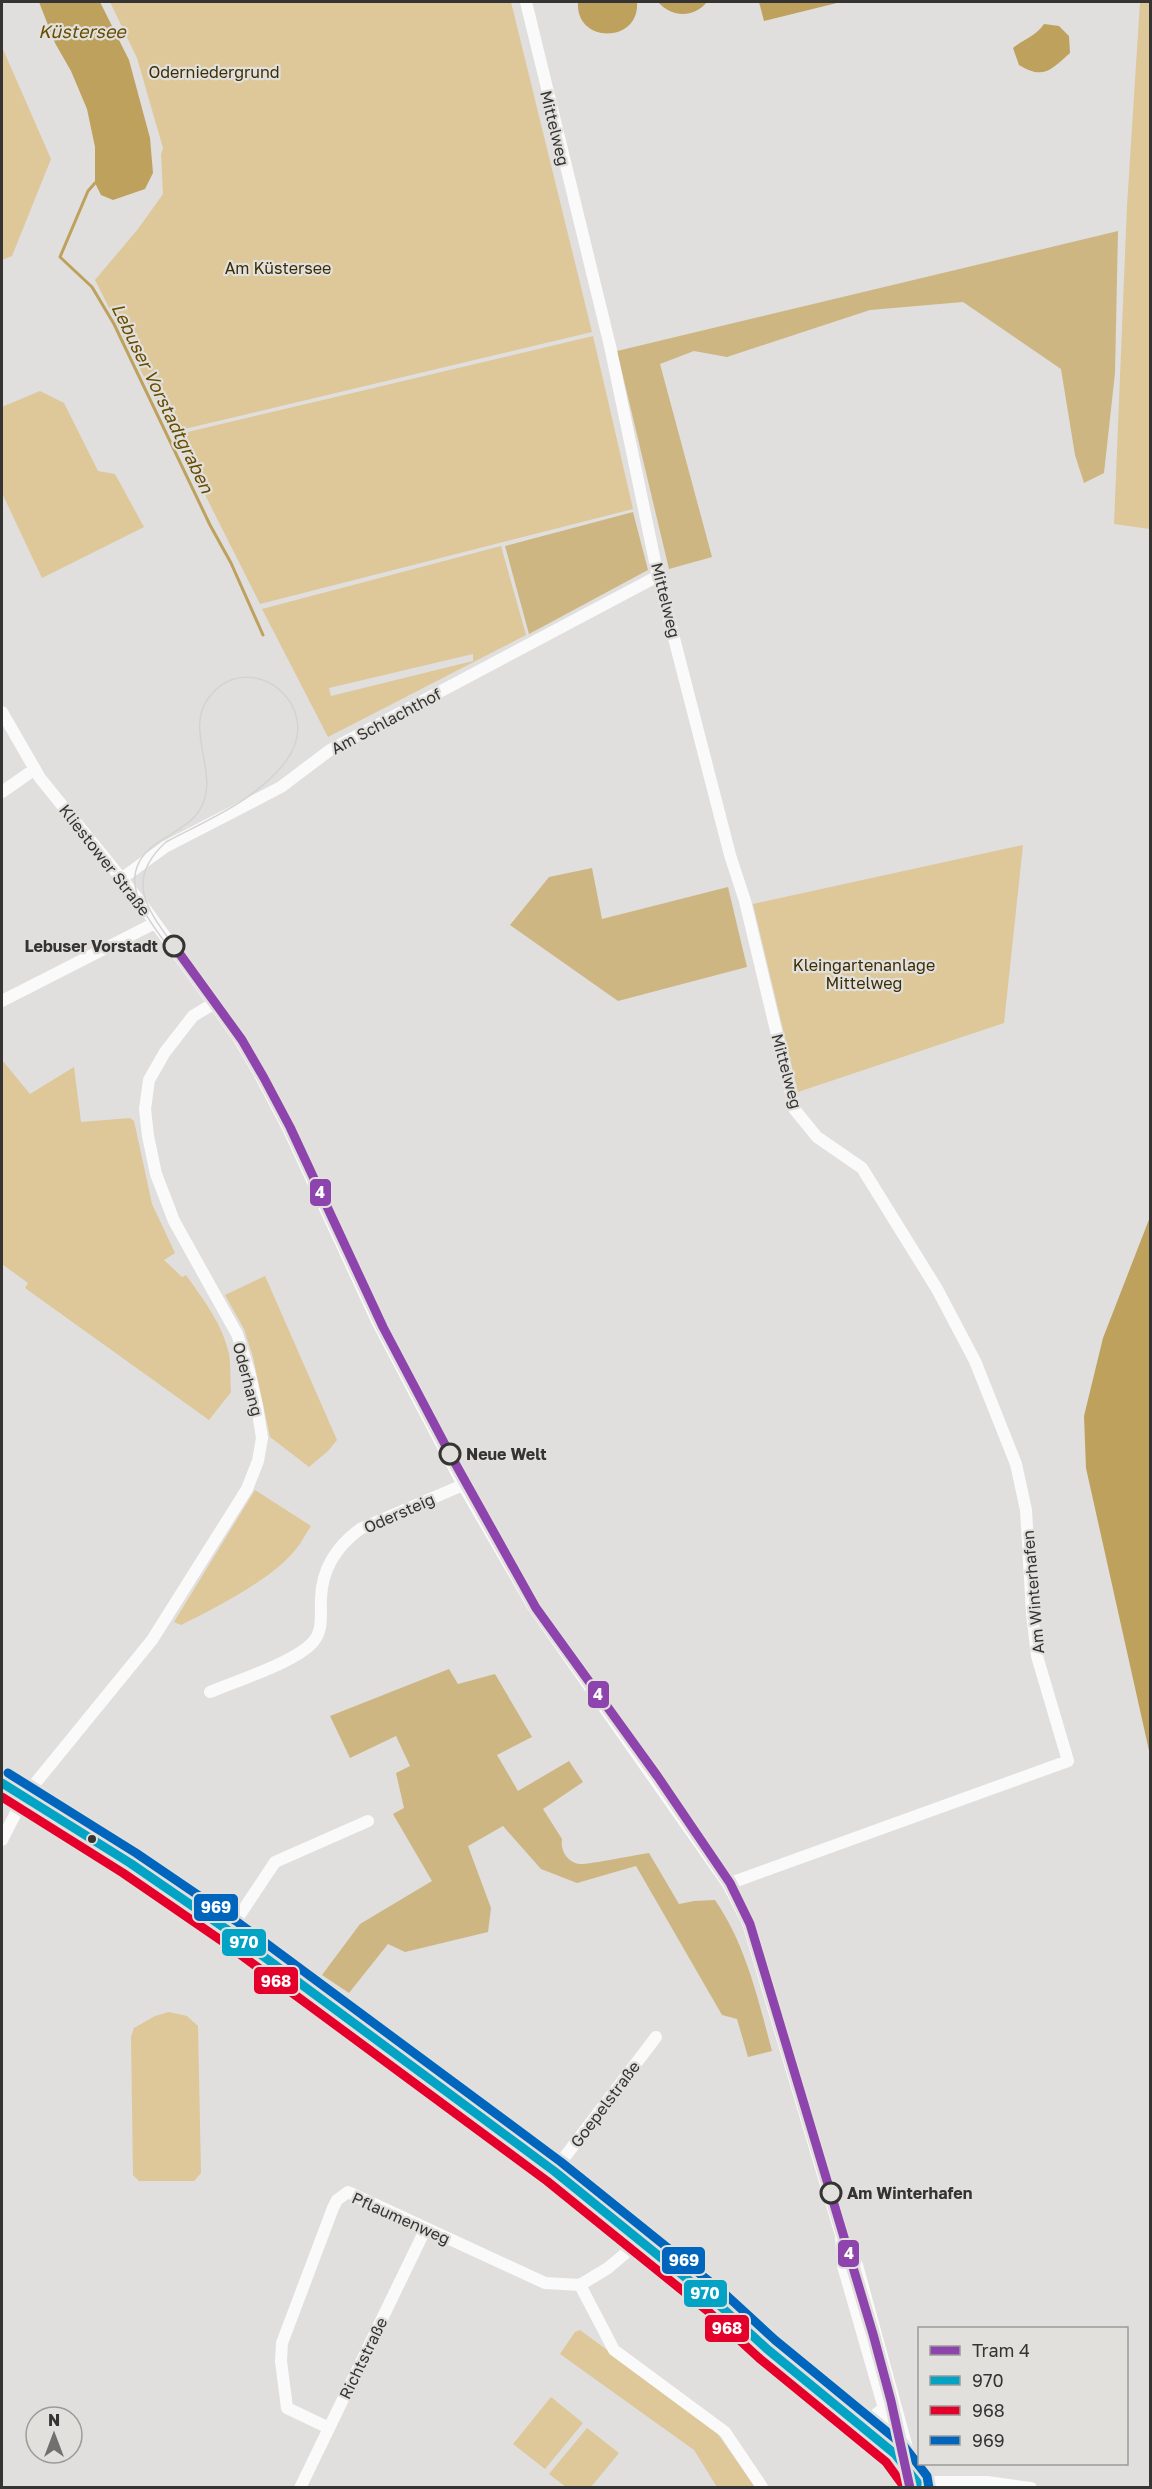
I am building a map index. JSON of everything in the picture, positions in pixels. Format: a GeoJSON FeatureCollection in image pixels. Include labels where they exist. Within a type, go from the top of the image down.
{"type":"FeatureCollection","features":[{"type":"Feature","properties":{"kind":"street","name":"Mittelweg"},"geometry":{"type":"LineString","coordinates":[[526,2],[610,346],[658,576],[730,855],[745,901],[795,1110],[817,1137],[862,1168]]}},
{"type":"Feature","properties":{"kind":"street","name":"Am Schlachthof"},"geometry":{"type":"LineString","coordinates":[[121,879],[165,847],[281,787],[330,750],[658,576]]}},
{"type":"Feature","properties":{"kind":"street","name":"Kliestower Straße"},"geometry":{"type":"LineString","coordinates":[[2,712],[35,769],[155,923],[253,1063],[283,1118],[367,1300],[464,1485],[533,1606],[728,1884],[748,1923],[841,2235]]}},
{"type":"Feature","properties":{"kind":"street"},"geometry":{"type":"LineString","coordinates":[[2,792],[35,769]]}},
{"type":"Feature","properties":{"kind":"street"},"geometry":{"type":"LineString","coordinates":[[2,1001],[155,923]]}},
{"type":"Feature","properties":{"kind":"street","name":"Oderhang"},"geometry":{"type":"LineString","coordinates":[[2,1840],[24,1797],[152,1640],[247,1489],[258,1461],[262,1438],[249,1371],[237,1334],[174,1221],[156,1174],[148,1136],[146,1114],[149,1080],[165,1052],[193,1016],[213,1004]]}},
{"type":"Feature","properties":{"kind":"street","name":"Am Winterhafen"},"geometry":{"type":"LineString","coordinates":[[728,1884],[1068,1761],[1037,1656],[1026,1510],[1016,1464],[975,1361],[937,1289],[862,1168]]}},
{"type":"Feature","properties":{"kind":"street","name":"Odersteig"},"geometry":{"type":"LineString","coordinates":[[210,1692],[294,1656],[312,1644],[318,1636],[321,1622],[321,1595],[325,1571],[345,1540],[360,1529],[464,1485]]}},
{"type":"Feature","properties":{"kind":"street"},"geometry":{"type":"LineString","coordinates":[[2,1784],[130,1863],[229,1931],[555,2170],[895,2454],[917,2485]]}},
{"type":"Feature","properties":{"kind":"street"},"geometry":{"type":"LineString","coordinates":[[229,1931],[275,1862],[368,1821]]}},
{"type":"Feature","properties":{"kind":"street","name":"Goepelstraße"},"geometry":{"type":"LineString","coordinates":[[555,2170],[656,2037]]}},
{"type":"Feature","properties":{"kind":"street","name":"Pflaumenweg"},"geometry":{"type":"LineString","coordinates":[[329,2428],[287,2408],[280,2355],[282,2343],[333,2208],[337,2200],[348,2192],[545,2283],[580,2284]]}},
{"type":"Feature","properties":{"kind":"street","name":"Richtstraße"},"geometry":{"type":"LineString","coordinates":[[300,2487],[426,2228]]}},
{"type":"Feature","properties":{"kind":"street"},"geometry":{"type":"LineString","coordinates":[[841,2235],[843,2266],[884,2408],[902,2487]]}},
{"type":"Feature","properties":{"kind":"street"},"geometry":{"type":"LineString","coordinates":[[841,2235],[857,2265],[917,2485]]}},
{"type":"Feature","properties":{"kind":"street"},"geometry":{"type":"LineString","coordinates":[[641,2240],[608,2268],[580,2284],[614,2350],[724,2433],[762,2487]]}},
{"type":"Feature","properties":{"kind":"street"},"geometry":{"type":"LineString","coordinates":[[847,2415],[871,2418],[884,2408]]}},
{"type":"Feature","properties":{"kind":"street"},"geometry":{"type":"LineString","coordinates":[[895,2454],[903,2453],[907,2445]]}},
{"type":"Feature","properties":{"kind":"street"},"geometry":{"type":"LineString","coordinates":[[917,2485],[987,2482],[1031,2487]]}},
{"type":"Feature","properties":{"kind":"green space","name":"Am Küstersee"},"geometry":{"type":"Polygon","coordinates":[[[110,2],[511,2],[592,332],[172,432],[95,280],[138,229],[163,194],[161,154],[163,148],[137,58],[110,2]]]}},
{"type":"Feature","properties":{"kind":"green space"},"geometry":{"type":"Polygon","coordinates":[[[1140,2],[1150,2],[1150,529],[1114,524],[1127,206],[1140,2]]]}},
{"type":"Feature","properties":{"kind":"green space"},"geometry":{"type":"Polygon","coordinates":[[[2,47],[51,159],[12,256],[2,260],[2,47]]]}},
{"type":"Feature","properties":{"kind":"green space"},"geometry":{"type":"Polygon","coordinates":[[[593,336],[633,509],[260,604],[175,435],[593,336]]]}},
{"type":"Feature","properties":{"kind":"green space"},"geometry":{"type":"Polygon","coordinates":[[[40,391],[64,403],[98,471],[115,474],[144,527],[42,578],[2,493],[2,407],[40,391]]]}},
{"type":"Feature","properties":{"kind":"green space"},"geometry":{"type":"Polygon","coordinates":[[[501,546],[526,635],[328,737],[262,609],[501,546]],[[473,654],[329,688],[331,696],[473,661],[473,654]]]}},
{"type":"Feature","properties":{"kind":"green space","name":"Kleingartenanlage Mittelweg"},"geometry":{"type":"Polygon","coordinates":[[[1023,845],[1004,1023],[798,1092],[753,904],[1023,845]]]}},
{"type":"Feature","properties":{"kind":"green space"},"geometry":{"type":"Polygon","coordinates":[[[2,1060],[30,1094],[74,1067],[81,1122],[130,1118],[134,1121],[152,1204],[175,1253],[164,1260],[182,1277],[186,1275],[199,1293],[222,1333],[229,1354],[231,1392],[209,1420],[25,1288],[28,1283],[2,1264],[2,1060]]]}},
{"type":"Feature","properties":{"kind":"green space"},"geometry":{"type":"Polygon","coordinates":[[[265,1276],[337,1440],[309,1467],[270,1437],[253,1357],[244,1329],[225,1295],[265,1276]]]}},
{"type":"Feature","properties":{"kind":"green space"},"geometry":{"type":"Polygon","coordinates":[[[255,1490],[311,1526],[286,1560],[259,1582],[181,1625],[174,1622],[255,1490]]]}},
{"type":"Feature","properties":{"kind":"green space"},"geometry":{"type":"Polygon","coordinates":[[[169,2012],[187,2016],[198,2026],[201,2173],[194,2181],[139,2181],[133,2175],[131,2037],[134,2028],[155,2016],[169,2012]]]}},
{"type":"Feature","properties":{"kind":"green space"},"geometry":{"type":"Polygon","coordinates":[[[580,2330],[715,2430],[755,2487],[717,2487],[694,2450],[560,2354],[575,2332],[580,2330]]]}},
{"type":"Feature","properties":{"kind":"green space"},"geometry":{"type":"Polygon","coordinates":[[[551,2397],[583,2423],[545,2469],[513,2444],[551,2397]]]}},
{"type":"Feature","properties":{"kind":"green space"},"geometry":{"type":"Polygon","coordinates":[[[587,2428],[619,2453],[591,2487],[566,2487],[549,2474],[587,2428]]]}},
{"type":"Feature","properties":{"kind":"shaded area"},"geometry":{"type":"Polygon","coordinates":[[[1118,231],[1115,373],[1104,473],[1084,483],[1075,455],[1061,369],[963,302],[870,310],[727,357],[694,351],[660,364],[712,557],[669,569],[617,351],[1118,231]]]}},
{"type":"Feature","properties":{"kind":"shaded area"},"geometry":{"type":"Polygon","coordinates":[[[633,512],[648,570],[529,634],[505,546],[633,512]]]}},
{"type":"Feature","properties":{"kind":"shaded area"},"geometry":{"type":"Polygon","coordinates":[[[592,868],[602,919],[728,887],[747,967],[618,1001],[510,925],[549,877],[592,868]]]}},
{"type":"Feature","properties":{"kind":"shaded area"},"geometry":{"type":"Polygon","coordinates":[[[449,1669],[458,1684],[495,1674],[532,1737],[497,1755],[518,1791],[569,1761],[583,1782],[543,1809],[562,1839],[562,1847],[568,1858],[575,1863],[584,1864],[649,1853],[679,1904],[715,1900],[726,1917],[743,1954],[772,2051],[748,2057],[737,2019],[722,2015],[636,1866],[577,1883],[541,1869],[503,1826],[468,1846],[491,1908],[488,1932],[405,1952],[388,1944],[349,1993],[322,1975],[360,1924],[432,1881],[393,1814],[404,1808],[396,1773],[410,1766],[396,1736],[350,1758],[330,1716],[449,1669]]]}},
{"type":"Feature","properties":{"kind":"water","name":"Küstersee"},"geometry":{"type":"Polygon","coordinates":[[[39,2],[100,2],[129,60],[150,138],[153,173],[145,189],[113,200],[101,195],[95,183],[95,147],[87,109],[71,71],[55,43],[39,2]]]}},
{"type":"Feature","properties":{"kind":"water"},"geometry":{"type":"Polygon","coordinates":[[[578,2],[637,2],[635,16],[629,26],[619,32],[608,34],[596,32],[586,26],[580,16],[578,2]]]}},
{"type":"Feature","properties":{"kind":"water"},"geometry":{"type":"Polygon","coordinates":[[[658,2],[707,2],[696,11],[683,14],[670,11],[658,2]]]}},
{"type":"Feature","properties":{"kind":"water"},"geometry":{"type":"Polygon","coordinates":[[[759,2],[841,2],[764,21],[759,2]]]}},
{"type":"Feature","properties":{"kind":"water"},"geometry":{"type":"Polygon","coordinates":[[[1044,24],[1059,26],[1069,36],[1070,53],[1052,68],[1034,72],[1019,65],[1013,48],[1044,24]]]}},
{"type":"Feature","properties":{"kind":"water"},"geometry":{"type":"Polygon","coordinates":[[[1150,1217],[1150,1755],[1086,1468],[1084,1416],[1103,1338],[1150,1217]]]}},
{"type":"Feature","properties":{"kind":"waterway","name":"Lebuser Vorstadtgraben"},"geometry":{"type":"LineString","coordinates":[[95,183],[88,191],[60,257],[92,287],[114,324],[210,525],[231,563],[263,635]]}},
{"type":"Feature","properties":{"kind":"tram line"},"geometry":{"type":"LineString","coordinates":[[169,948],[152,924],[138,898],[135,884],[136,871],[141,858],[153,846],[193,819],[204,800],[207,785],[200,724],[202,710],[210,696],[227,682],[245,677],[263,680],[279,689],[291,703],[297,721],[296,740],[286,761],[274,775],[246,798],[166,842],[153,856],[146,869],[143,882],[144,894],[155,919],[174,946]]}},
{"type":"Feature","properties":{"kind":"tram line","name":"4"},"geometry":{"type":"LineString","coordinates":[[174,946],[242,1040],[264,1078],[290,1127],[383,1327],[450,1454],[536,1608],[658,1777],[730,1883],[750,1924],[873,2334],[891,2401],[910,2488]]}},
{"type":"Feature","properties":{"kind":"transit line","name":"969"},"geometry":{"type":"LineString","coordinates":[[8,1773],[136,1853],[236,1921],[561,2162],[725,2294],[775,2340],[903,2445],[918,2464]]}},
{"type":"Feature","properties":{"kind":"transit line","name":"970"},"geometry":{"type":"LineString","coordinates":[[2,1783],[130,1863],[229,1931],[554,2171],[717,2303],[767,2349],[895,2454],[917,2482],[917,2488]]}},
{"type":"Feature","properties":{"kind":"transit line","name":"968"},"geometry":{"type":"LineString","coordinates":[[2,1797],[123,1873],[222,1941],[547,2181],[709,2312],[759,2358],[886,2462],[905,2488]]}},
{"type":"Feature","properties":{"kind":"transit line","name":"969"},"geometry":{"type":"LineString","coordinates":[[918,2465],[927,2476],[929,2488]]}},
{"type":"Feature","properties":{"kind":"place","name":"Lebuser Vorstadt"},"geometry":{"type":"Point","coordinates":[174,946]}},
{"type":"Feature","properties":{"kind":"place","name":"Neue Welt"},"geometry":{"type":"Point","coordinates":[450,1454]}},
{"type":"Feature","properties":{"kind":"place","name":"Am Winterhafen"},"geometry":{"type":"Point","coordinates":[831,2193]}},
{"type":"Feature","properties":{"kind":"park label","name":"Oderniedergrund"},"geometry":{"type":"Point","coordinates":[214,72]}}]}
